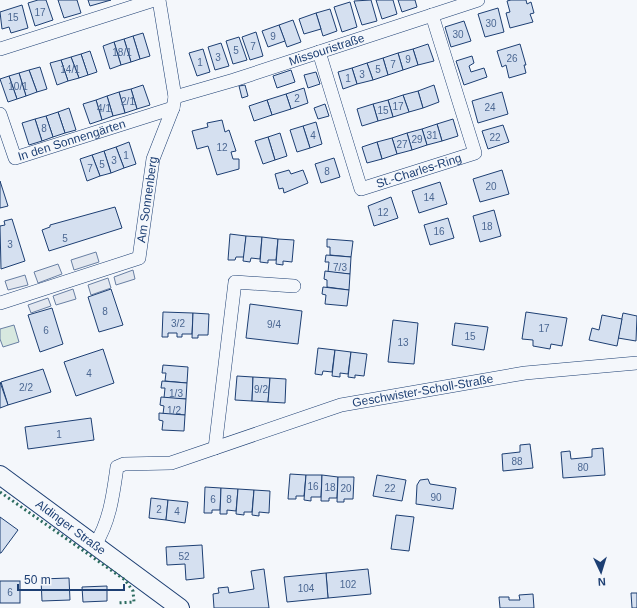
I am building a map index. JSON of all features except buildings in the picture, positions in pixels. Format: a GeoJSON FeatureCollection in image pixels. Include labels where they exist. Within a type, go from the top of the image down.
{"type":"FeatureCollection","features":[{"type":"Feature","properties":{"kind":"main road","name":"Aldinger Straße"},"geometry":{"type":"LineString","coordinates":[[0,475],[177,607]]}},
{"type":"Feature","properties":{"kind":"street"},"geometry":{"type":"LineString","coordinates":[[0,49],[154,0]]}},
{"type":"Feature","properties":{"kind":"street"},"geometry":{"type":"LineString","coordinates":[[159,0],[174,102]]}},
{"type":"Feature","properties":{"kind":"street","name":"Missouristraße"},"geometry":{"type":"LineString","coordinates":[[174,102],[319,52],[478,0]]}},
{"type":"Feature","properties":{"kind":"street","name":"St.-Charles-Ring"},"geometry":{"type":"LineString","coordinates":[[319,52],[361,188],[475,153],[432,15]]}},
{"type":"Feature","properties":{"kind":"street","name":"In den Sonnengärten"},"geometry":{"type":"LineString","coordinates":[[0,114],[15,158],[174,102]]}},
{"type":"Feature","properties":{"kind":"street","name":"Am Sonnenberg"},"geometry":{"type":"LineString","coordinates":[[0,303],[139,258],[152,159],[174,102]]}},
{"type":"Feature","properties":{"kind":"street"},"geometry":{"type":"LineString","coordinates":[[215,448],[235,282],[294,286]]}},
{"type":"Feature","properties":{"kind":"street","name":"Geschwister-Scholl-Straße"},"geometry":{"type":"LineString","coordinates":[[95,545],[103,533],[110,512],[117,467],[124,464],[172,464],[341,405],[525,373],[637,363]]}},
{"type":"Feature","properties":{"kind":"shaded area"},"geometry":{"type":"Polygon","coordinates":[[[96,252],[99,262],[74,270],[71,260],[96,252]]]}},
{"type":"Feature","properties":{"kind":"shaded area"},"geometry":{"type":"Polygon","coordinates":[[[58,264],[62,274],[38,283],[34,272],[58,264]]]}},
{"type":"Feature","properties":{"kind":"shaded area"},"geometry":{"type":"Polygon","coordinates":[[[133,270],[135,279],[116,285],[114,277],[133,270]]]}},
{"type":"Feature","properties":{"kind":"shaded area"},"geometry":{"type":"Polygon","coordinates":[[[25,275],[28,285],[8,290],[5,281],[25,275]]]}},
{"type":"Feature","properties":{"kind":"shaded area"},"geometry":{"type":"Polygon","coordinates":[[[108,278],[111,288],[91,295],[88,285],[108,278]]]}},
{"type":"Feature","properties":{"kind":"shaded area"},"geometry":{"type":"Polygon","coordinates":[[[73,289],[76,299],[56,305],[53,296],[73,289]]]}},
{"type":"Feature","properties":{"kind":"shaded area"},"geometry":{"type":"Polygon","coordinates":[[[48,298],[51,306],[31,313],[28,305],[48,298]]]}},
{"type":"Feature","properties":{"kind":"shaded area"},"geometry":{"type":"Polygon","coordinates":[[[14,325],[19,342],[3,347],[0,339],[0,329],[14,325]]]}},
{"type":"Feature","properties":{"kind":"hedge"},"geometry":{"type":"LineString","coordinates":[[0,492],[125,580],[133,591],[134,602],[117,603]]}}]}
